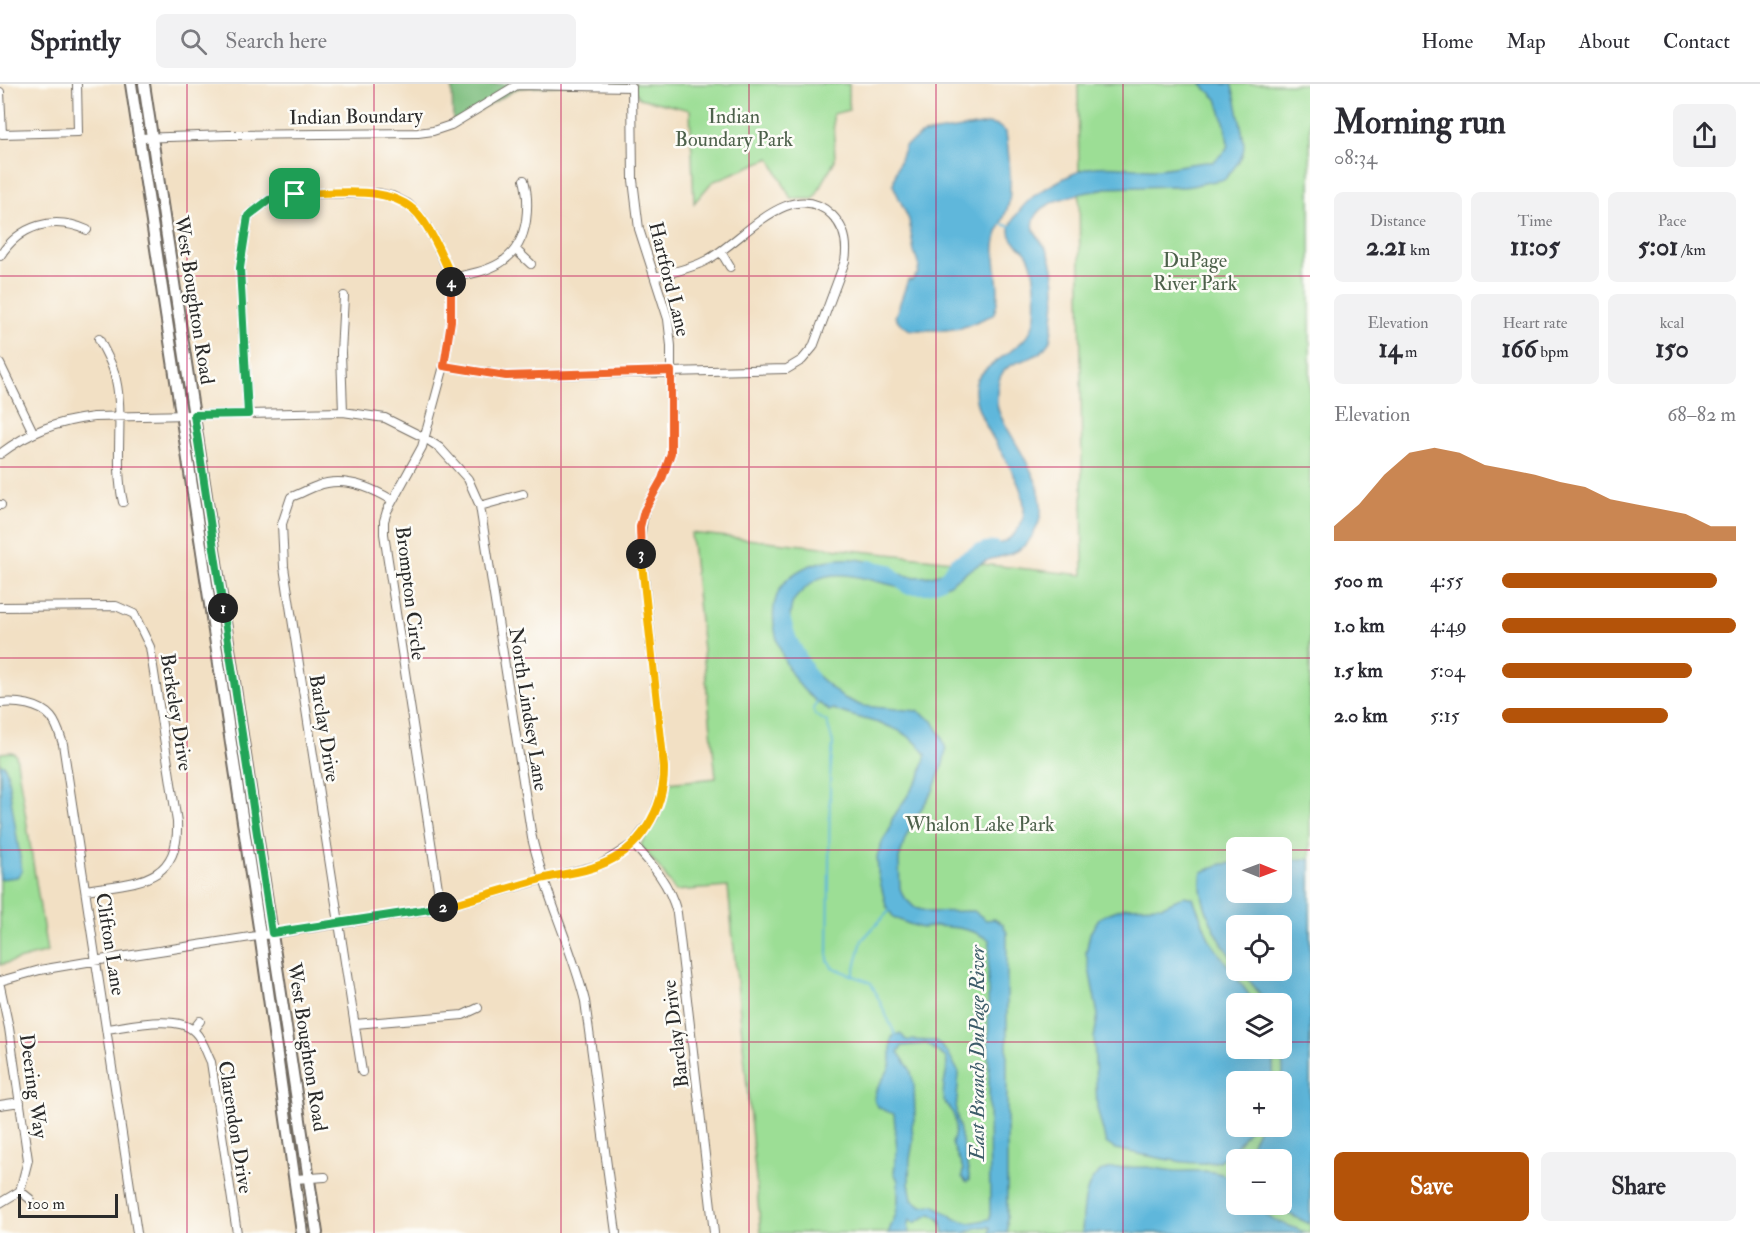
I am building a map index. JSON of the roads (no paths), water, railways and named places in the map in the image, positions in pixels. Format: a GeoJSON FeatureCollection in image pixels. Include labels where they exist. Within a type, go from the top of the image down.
{"type":"FeatureCollection","features":[{"type":"Feature","properties":{"kind":"main road","name":"West Boughton Road"},"geometry":{"type":"LineString","coordinates":[[131,84],[260,934],[302,1233]]}},
{"type":"Feature","properties":{"kind":"main road","name":"West Boughton Road"},"geometry":{"type":"LineString","coordinates":[[144,84],[317,1233]]}},
{"type":"Feature","properties":{"kind":"street"},"geometry":{"type":"LineString","coordinates":[[0,92],[2,134],[78,132],[77,84]]}},
{"type":"Feature","properties":{"kind":"street","name":"Indian Boundary"},"geometry":{"type":"LineString","coordinates":[[139,138],[418,133],[451,125],[517,85],[632,87]]}},
{"type":"Feature","properties":{"kind":"street","name":"Hartford Lane"},"geometry":{"type":"LineString","coordinates":[[0,981],[40,970],[97,960],[441,908],[600,865],[633,844],[653,818],[661,798],[664,779],[640,539],[644,511],[662,479],[671,453],[670,332],[639,229],[633,180],[632,87]]}},
{"type":"Feature","properties":{"kind":"street"},"geometry":{"type":"LineString","coordinates":[[452,278],[488,270],[497,266],[516,250],[522,240],[527,215],[528,193],[524,180]]}},
{"type":"Feature","properties":{"kind":"street","name":"Brompton Circle"},"geometry":{"type":"LineString","coordinates":[[248,414],[240,268],[248,216],[269,200],[295,194],[379,193],[392,196],[408,204],[421,217],[434,238],[452,278],[451,321],[444,366],[425,438],[414,465],[392,500],[384,521],[385,548],[441,908]]}},
{"type":"Feature","properties":{"kind":"street"},"geometry":{"type":"LineString","coordinates":[[444,366],[506,376],[787,369],[802,360],[813,347],[845,261],[846,242],[840,225],[829,212],[814,204],[797,202],[775,210],[721,252],[693,266],[655,277]]}},
{"type":"Feature","properties":{"kind":"street"},"geometry":{"type":"LineString","coordinates":[[0,256],[17,235],[39,225],[66,223],[87,230]]}},
{"type":"Feature","properties":{"kind":"street"},"geometry":{"type":"LineString","coordinates":[[516,250],[531,264]]}},
{"type":"Feature","properties":{"kind":"street"},"geometry":{"type":"LineString","coordinates":[[721,252],[730,267]]}},
{"type":"Feature","properties":{"kind":"street"},"geometry":{"type":"LineString","coordinates":[[343,412],[341,352],[344,296]]}},
{"type":"Feature","properties":{"kind":"street"},"geometry":{"type":"LineString","coordinates":[[99,339],[114,372],[118,417],[119,477],[123,502]]}},
{"type":"Feature","properties":{"kind":"street"},"geometry":{"type":"LineString","coordinates":[[0,364],[33,432]]}},
{"type":"Feature","properties":{"kind":"street","name":"North Lindsey Lane"},"geometry":{"type":"LineString","coordinates":[[181,416],[343,412],[385,418],[425,438],[446,454],[468,479],[480,506],[530,825],[543,879],[578,973],[585,1000],[616,1233]]}},
{"type":"Feature","properties":{"kind":"street"},"geometry":{"type":"LineString","coordinates":[[0,454],[33,432],[54,423],[74,419],[181,416]]}},
{"type":"Feature","properties":{"kind":"street","name":"Barclay Drive"},"geometry":{"type":"LineString","coordinates":[[362,1072],[284,567],[282,524],[291,496],[325,484],[347,483],[365,486],[392,500]]}},
{"type":"Feature","properties":{"kind":"street"},"geometry":{"type":"LineString","coordinates":[[480,506],[523,494]]}},
{"type":"Feature","properties":{"kind":"street","name":"Berkeley Drive"},"geometry":{"type":"LineString","coordinates":[[0,607],[116,606],[134,614],[150,646],[177,822],[177,840],[169,864],[157,874],[144,879],[86,890]]}},
{"type":"Feature","properties":{"kind":"street","name":"Clifton Lane"},"geometry":{"type":"LineString","coordinates":[[0,704],[9,702],[31,706],[49,715],[55,723],[63,744],[137,1233]]}},
{"type":"Feature","properties":{"kind":"street","name":"Barclay Drive"},"geometry":{"type":"LineString","coordinates":[[633,844],[661,875],[670,890],[677,913],[714,1233]]}},
{"type":"Feature","properties":{"kind":"street","name":"Deering Way"},"geometry":{"type":"LineString","coordinates":[[0,986],[9,1028],[28,1160],[20,1191]]}},
{"type":"Feature","properties":{"kind":"street"},"geometry":{"type":"LineString","coordinates":[[355,1024],[463,1015],[478,1008]]}},
{"type":"Feature","properties":{"kind":"street"},"geometry":{"type":"LineString","coordinates":[[107,1029],[151,1023],[180,1024],[193,1030],[200,1021]]}},
{"type":"Feature","properties":{"kind":"street","name":"Clarendon Drive"},"geometry":{"type":"LineString","coordinates":[[193,1030],[201,1039],[211,1062],[237,1233]]}},
{"type":"Feature","properties":{"kind":"street"},"geometry":{"type":"LineString","coordinates":[[0,1105],[20,1102]]}},
{"type":"Feature","properties":{"kind":"street"},"geometry":{"type":"LineString","coordinates":[[295,1179],[325,1177]]}},
{"type":"Feature","properties":{"kind":"street"},"geometry":{"type":"LineString","coordinates":[[0,1203],[20,1191],[30,1199]]}},
{"type":"Feature","properties":{"kind":"water"},"geometry":{"type":"Polygon","coordinates":[[[1201,84],[1231,84],[1235,98],[1244,147],[1241,159],[1224,180],[1186,187],[1105,188],[1071,196],[1050,204],[1040,211],[1034,221],[1033,226],[1037,236],[1051,260],[1054,277],[1055,303],[1051,337],[1042,351],[1008,367],[1002,374],[998,384],[997,401],[1000,416],[1036,481],[1039,493],[1041,516],[1029,540],[1017,551],[986,561],[948,585],[907,588],[859,577],[835,575],[813,582],[792,605],[786,628],[806,666],[842,697],[862,706],[918,711],[933,721],[942,737],[946,750],[943,764],[933,791],[905,839],[899,859],[900,888],[903,896],[915,908],[929,912],[974,911],[986,920],[994,919],[1003,924],[1007,933],[1007,1233],[990,1233],[990,1227],[985,1227],[965,1233],[944,1233],[941,1220],[931,1214],[914,1223],[910,1220],[909,1233],[888,1233],[898,1202],[898,1181],[894,1172],[897,1150],[894,1114],[880,1108],[874,1099],[890,1066],[892,1037],[900,1033],[906,1040],[936,1041],[948,1053],[959,1073],[956,1111],[969,1175],[969,1181],[966,1182],[962,1177],[963,1169],[952,1144],[955,1120],[943,1095],[947,1068],[946,1058],[927,1044],[902,1046],[898,1052],[910,1069],[914,1084],[915,1117],[912,1125],[913,1142],[909,1183],[912,1200],[922,1206],[934,1205],[956,1219],[970,1223],[990,1219],[988,971],[990,940],[959,928],[937,926],[922,928],[909,924],[894,918],[886,906],[878,873],[877,856],[892,819],[920,777],[926,754],[917,743],[896,729],[833,709],[829,711],[804,691],[788,667],[778,643],[774,617],[775,604],[778,593],[791,576],[810,565],[832,560],[853,559],[875,563],[886,570],[903,575],[930,576],[940,573],[978,550],[981,553],[985,548],[1006,541],[1016,532],[1024,516],[1023,498],[1016,480],[984,422],[977,404],[975,387],[984,371],[1023,341],[1034,321],[1034,277],[1027,254],[1011,237],[1010,229],[1013,220],[1034,196],[1063,178],[1088,168],[1109,166],[1161,169],[1213,162],[1226,150],[1228,144],[1217,99],[1201,84]]]}},
{"type":"Feature","properties":{"kind":"water"},"geometry":{"type":"Polygon","coordinates":[[[988,124],[998,126],[1006,132],[1010,176],[1009,202],[995,246],[998,298],[993,315],[961,328],[910,330],[895,317],[908,280],[912,280],[918,273],[919,265],[914,252],[909,220],[893,185],[905,146],[923,134],[988,124]]]}},
{"type":"Feature","properties":{"kind":"water"},"geometry":{"type":"Polygon","coordinates":[[[0,764],[4,765],[7,772],[22,871],[17,877],[0,879],[0,764]]]}},
{"type":"Feature","properties":{"kind":"water"},"geometry":{"type":"Polygon","coordinates":[[[1310,859],[1310,1224],[1291,1215],[1292,1149],[1249,1149],[1255,1137],[1292,1137],[1292,1071],[1283,1071],[1282,1059],[1292,1059],[1292,993],[1259,993],[1250,981],[1292,981],[1292,915],[1226,915],[1226,948],[1205,907],[1201,883],[1202,872],[1226,864],[1226,903],[1292,903],[1292,860],[1310,859]]]}},
{"type":"Feature","properties":{"kind":"water"},"geometry":{"type":"Polygon","coordinates":[[[1184,896],[1193,898],[1210,941],[1226,963],[1226,981],[1239,981],[1248,993],[1226,993],[1226,1059],[1273,1059],[1273,1071],[1226,1071],[1226,1137],[1243,1137],[1233,1149],[1226,1149],[1226,1155],[1211,1163],[1184,1162],[1115,1149],[1106,1143],[1097,1108],[1094,1038],[1098,1015],[1086,953],[1090,933],[1099,918],[1125,907],[1163,906],[1184,896]]]}},
{"type":"Feature","properties":{"kind":"water"},"geometry":{"type":"Polygon","coordinates":[[[1146,1167],[1175,1171],[1215,1172],[1226,1177],[1226,1215],[1267,1215],[1307,1233],[1082,1233],[1088,1188],[1097,1174],[1113,1168],[1146,1167]]]}},
{"type":"Feature","properties":{"kind":"waterway"},"geometry":{"type":"LineString","coordinates":[[1001,224],[1013,227]]}},
{"type":"Feature","properties":{"kind":"waterway","name":"East Branch DuPage River"},"geometry":{"type":"LineString","coordinates":[[870,566],[889,570],[907,588],[927,588],[940,583],[955,563],[978,550],[981,553],[985,548],[995,547]]}},
{"type":"Feature","properties":{"kind":"waterway","name":"East Branch DuPage River"},"geometry":{"type":"LineString","coordinates":[[783,615],[791,640],[813,680]]}},
{"type":"Feature","properties":{"kind":"waterway"},"geometry":{"type":"LineString","coordinates":[[818,699],[813,709],[815,715],[827,722],[833,743],[830,776],[828,960],[832,967],[871,983],[896,1036]]}},
{"type":"Feature","properties":{"kind":"waterway"},"geometry":{"type":"LineString","coordinates":[[853,976],[862,940],[890,910]]}},
{"type":"Feature","properties":{"kind":"park label","name":"Indian Boundary Park"},"geometry":{"type":"Point","coordinates":[734,128]}},
{"type":"Feature","properties":{"kind":"park label","name":"DuPage River Park"},"geometry":{"type":"Point","coordinates":[1195,272]}},
{"type":"Feature","properties":{"kind":"park label","name":"Whalon Lake Park"},"geometry":{"type":"Point","coordinates":[980,824]}}]}
